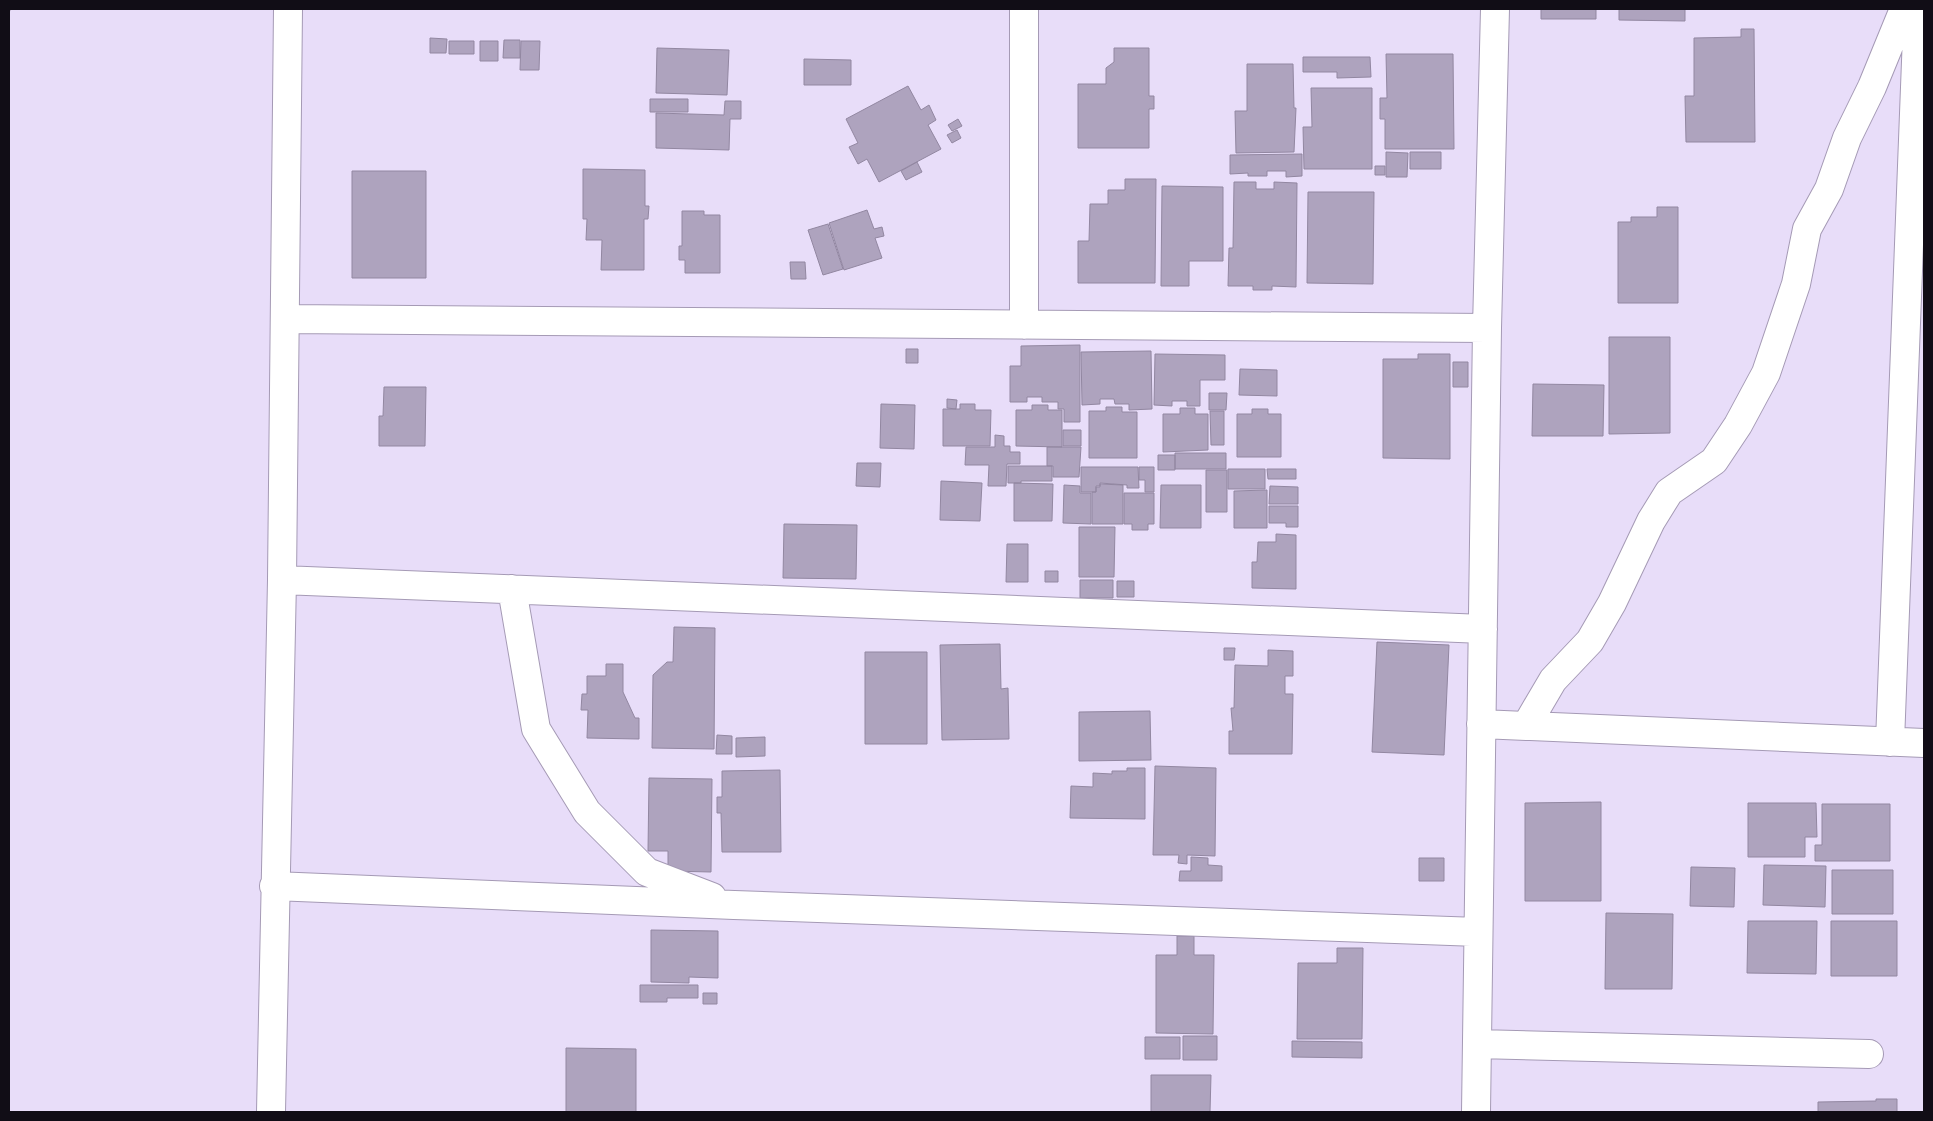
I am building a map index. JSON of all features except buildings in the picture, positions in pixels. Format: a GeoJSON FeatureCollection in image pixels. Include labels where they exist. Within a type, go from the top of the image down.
{"type":"FeatureCollection","features":[{"type":"Feature","properties":{"kind":"street"},"geometry":{"type":"LineString","coordinates":[[271,1112],[274,886],[282,580],[288,9]]}},
{"type":"Feature","properties":{"kind":"street"},"geometry":{"type":"LineString","coordinates":[[1024,9],[1024,325]]}},
{"type":"Feature","properties":{"kind":"street"},"geometry":{"type":"LineString","coordinates":[[1476,1112],[1487,328],[1495,9]]}},
{"type":"Feature","properties":{"kind":"street"},"geometry":{"type":"LineString","coordinates":[[1526,726],[1553,680],[1590,641],[1612,603],[1651,521],[1669,492],[1714,461],[1738,425],[1766,373],[1796,284],[1807,230],[1829,189],[1847,138],[1872,87],[1904,9]]}},
{"type":"Feature","properties":{"kind":"street"},"geometry":{"type":"LineString","coordinates":[[1890,742],[1918,9]]}},
{"type":"Feature","properties":{"kind":"street"},"geometry":{"type":"LineString","coordinates":[[285,319],[1487,328]]}},
{"type":"Feature","properties":{"kind":"street"},"geometry":{"type":"LineString","coordinates":[[282,580],[1483,629]]}},
{"type":"Feature","properties":{"kind":"street"},"geometry":{"type":"LineString","coordinates":[[512,589],[536,728],[587,812],[648,872],[734,905]]}},
{"type":"Feature","properties":{"kind":"street"},"geometry":{"type":"LineString","coordinates":[[1481,724],[1924,743]]}},
{"type":"Feature","properties":{"kind":"street"},"geometry":{"type":"LineString","coordinates":[[274,886],[1478,932]]}},
{"type":"Feature","properties":{"kind":"street"},"geometry":{"type":"LineString","coordinates":[[1476,1044],[1869,1054]]}}]}
